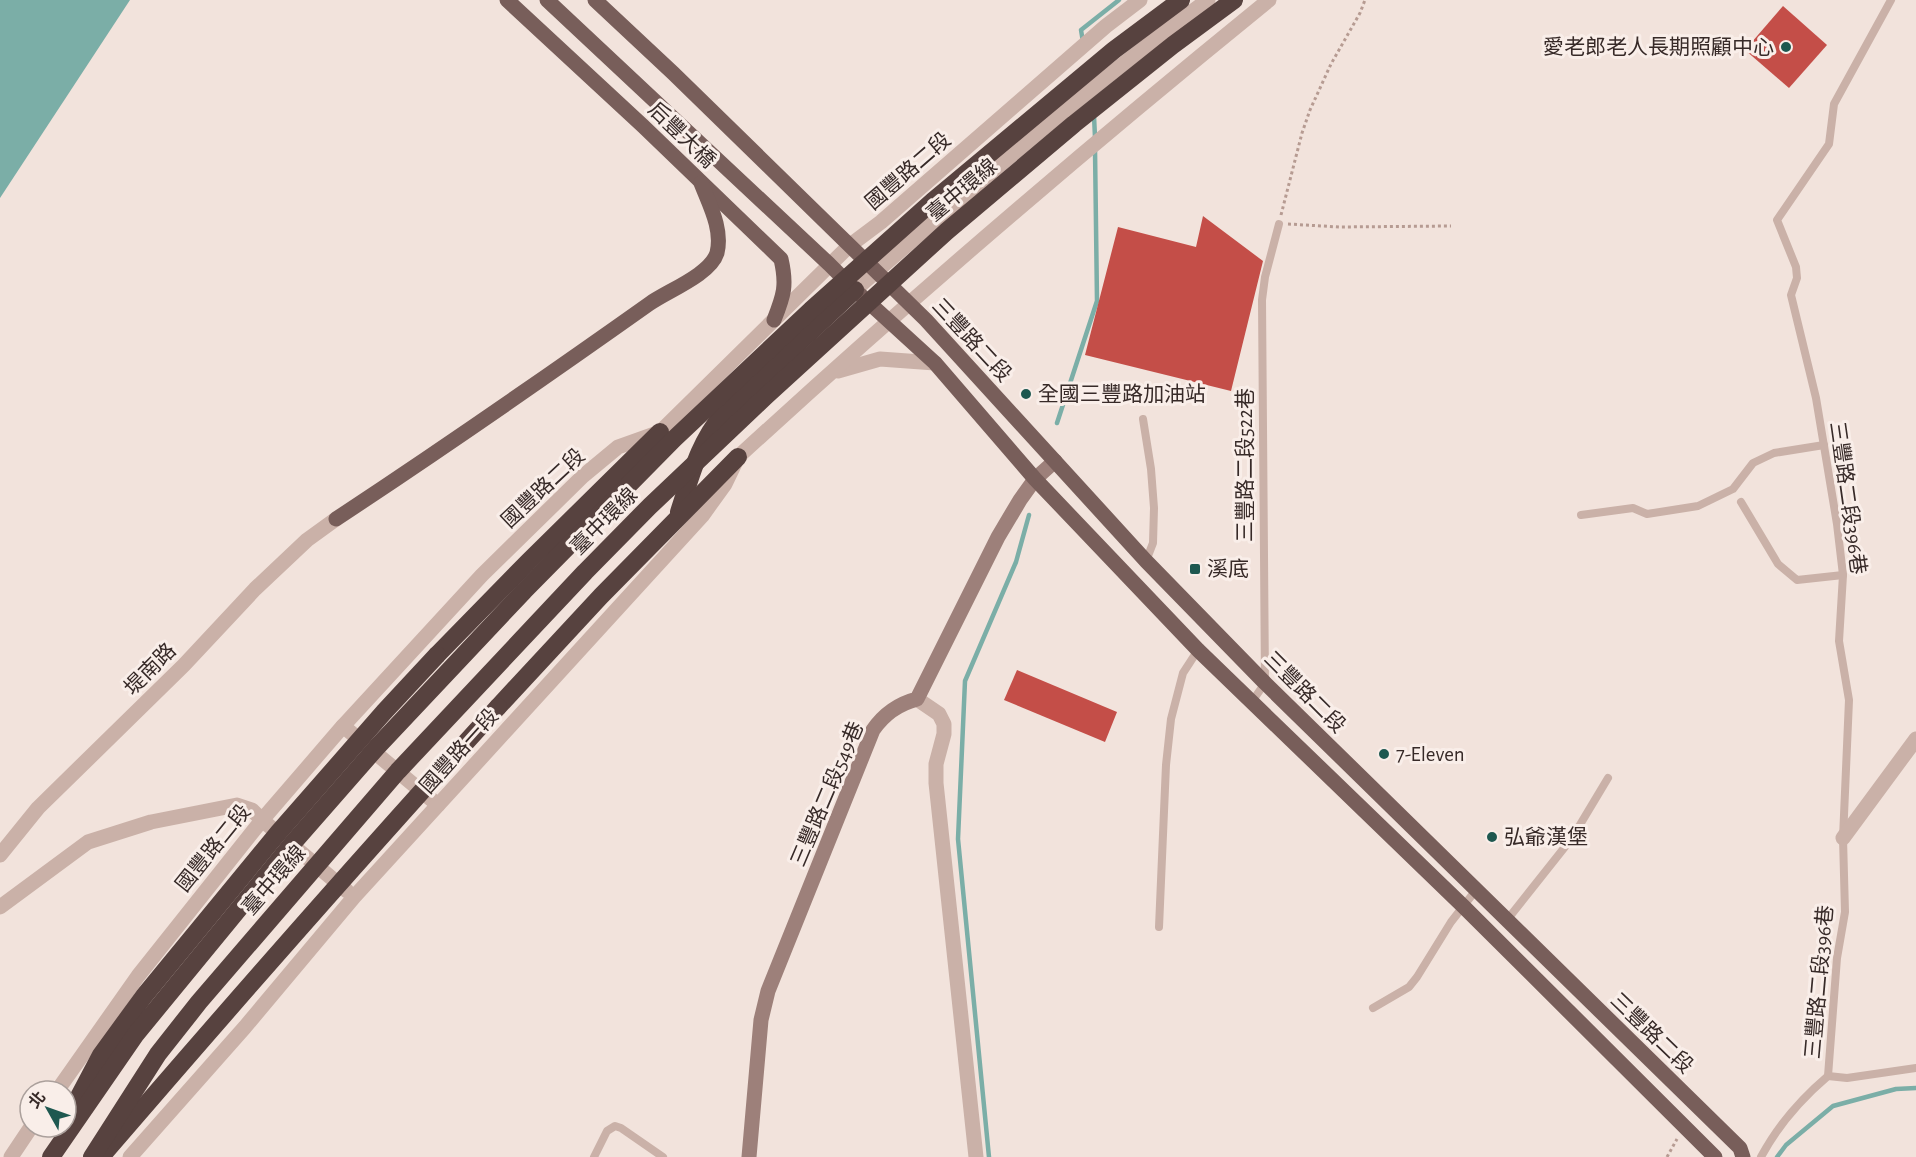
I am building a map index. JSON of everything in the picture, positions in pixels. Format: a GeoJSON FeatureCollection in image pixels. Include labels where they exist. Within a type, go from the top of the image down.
{"type":"FeatureCollection","features":[{"type":"Feature","properties":{"kind":"highway","name":"臺中環線"},"geometry":{"type":"LineString","coordinates":[[49,1157],[136,1034],[291,844],[377,747],[524,591],[674,439],[811,310],[942,193],[1114,50],[1181,0]]}},
{"type":"Feature","properties":{"kind":"highway","name":"臺中環線"},"geometry":{"type":"LineString","coordinates":[[92,1157],[158,1054],[199,1002],[398,771],[585,572],[766,396],[947,231],[1074,124],[1234,0]]}},
{"type":"Feature","properties":{"kind":"highway"},"geometry":{"type":"LineString","coordinates":[[677,517],[710,429],[723,414],[855,290]]}},
{"type":"Feature","properties":{"kind":"highway"},"geometry":{"type":"LineString","coordinates":[[78,1098],[101,1055],[144,996],[278,833],[437,655],[660,432]]}},
{"type":"Feature","properties":{"kind":"highway"},"geometry":{"type":"LineString","coordinates":[[101,1157],[257,975],[401,813],[601,596],[738,457]]}},
{"type":"Feature","properties":{"kind":"highway"},"geometry":{"type":"LineString","coordinates":[[49,1157],[57,1139]]}},
{"type":"Feature","properties":{"kind":"main road","name":"后豐大橋"},"geometry":{"type":"LineString","coordinates":[[507,0],[643,126],[781,259],[784,275],[783,296],[774,320]]}},
{"type":"Feature","properties":{"kind":"main road","name":"后豐大橋"},"geometry":{"type":"LineString","coordinates":[[547,0],[829,264]]}},
{"type":"Feature","properties":{"kind":"main road","name":"后豐大橋"},"geometry":{"type":"LineString","coordinates":[[595,0],[673,73],[849,246]]}},
{"type":"Feature","properties":{"kind":"main road"},"geometry":{"type":"LineString","coordinates":[[336,519],[476,426],[653,301],[709,266],[717,254],[718,239],[716,222],[701,183]]}},
{"type":"Feature","properties":{"kind":"main road","name":"三豐路二段"},"geometry":{"type":"LineString","coordinates":[[849,246],[926,320],[1146,561],[1265,683],[1740,1148],[1743,1157]]}},
{"type":"Feature","properties":{"kind":"main road","name":"三豐路二段"},"geometry":{"type":"LineString","coordinates":[[829,264],[935,363],[1035,479],[1198,650],[1462,906],[1715,1157]]}},
{"type":"Feature","properties":{"kind":"street","name":"國豐路二段"},"geometry":{"type":"LineString","coordinates":[[65,1079],[138,976],[262,820],[343,726],[482,575],[583,476],[618,447],[660,432],[849,246],[881,222],[1106,26],[1140,0]]}},
{"type":"Feature","properties":{"kind":"street"},"geometry":{"type":"LineString","coordinates":[[855,290],[948,208],[1153,40],[1208,0]]}},
{"type":"Feature","properties":{"kind":"street"},"geometry":{"type":"LineString","coordinates":[[822,380],[1179,73],[1269,0]]}},
{"type":"Feature","properties":{"kind":"street"},"geometry":{"type":"LineString","coordinates":[[1153,40],[1179,73]]}},
{"type":"Feature","properties":{"kind":"street"},"geometry":{"type":"LineString","coordinates":[[822,380],[841,369],[880,359],[935,363]]}},
{"type":"Feature","properties":{"kind":"street","name":"國豐路一段"},"geometry":{"type":"LineString","coordinates":[[130,1157],[245,1027],[354,897],[702,516],[725,484],[738,457],[822,380]]}},
{"type":"Feature","properties":{"kind":"street"},"geometry":{"type":"LineString","coordinates":[[976,1157],[936,783],[936,764],[944,734],[944,724],[939,714],[917,699],[998,537],[1035,479],[1055,461]]}},
{"type":"Feature","properties":{"kind":"street","name":"堤南路"},"geometry":{"type":"LineString","coordinates":[[0,855],[38,808],[184,665],[255,589],[307,540],[336,519]]}},
{"type":"Feature","properties":{"kind":"street","name":"三豐路二段549巷"},"geometry":{"type":"LineString","coordinates":[[749,1157],[761,1020],[768,991],[873,730],[891,711],[917,699]]}},
{"type":"Feature","properties":{"kind":"street"},"geometry":{"type":"LineString","coordinates":[[343,726],[438,805]]}},
{"type":"Feature","properties":{"kind":"street"},"geometry":{"type":"LineString","coordinates":[[1843,838],[1916,740]]}},
{"type":"Feature","properties":{"kind":"street"},"geometry":{"type":"LineString","coordinates":[[0,907],[88,842],[151,822],[237,805],[252,810],[354,897]]}},
{"type":"Feature","properties":{"kind":"street"},"geometry":{"type":"LineString","coordinates":[[11,1157],[23,1139]]}},
{"type":"Feature","properties":{"kind":"lane","name":"三豐路二段396巷"},"geometry":{"type":"LineString","coordinates":[[1761,1157],[1771,1138],[1805,1096],[1828,1076],[1837,958],[1845,912],[1843,838],[1849,700],[1839,641],[1843,575],[1824,445],[1816,398],[1791,295],[1797,278],[1796,267],[1777,220],[1829,144],[1834,104],[1891,0]]}},
{"type":"Feature","properties":{"kind":"lane","name":"三豐路二段522巷"},"geometry":{"type":"LineString","coordinates":[[1265,683],[1262,300],[1265,277],[1279,224]]}},
{"type":"Feature","properties":{"kind":"lane"},"geometry":{"type":"LineString","coordinates":[[1143,418],[1154,508],[1153,543],[1146,561]]}},
{"type":"Feature","properties":{"kind":"lane"},"geometry":{"type":"LineString","coordinates":[[1581,515],[1633,508],[1647,514],[1698,506],[1733,489],[1753,463],[1774,453],[1824,445]]}},
{"type":"Feature","properties":{"kind":"lane"},"geometry":{"type":"LineString","coordinates":[[1742,502],[1778,564],[1797,580],[1843,575]]}},
{"type":"Feature","properties":{"kind":"lane"},"geometry":{"type":"LineString","coordinates":[[1159,927],[1166,765],[1171,718],[1184,674],[1198,650]]}},
{"type":"Feature","properties":{"kind":"lane"},"geometry":{"type":"LineString","coordinates":[[1251,703],[1265,683]]}},
{"type":"Feature","properties":{"kind":"lane"},"geometry":{"type":"LineString","coordinates":[[1507,920],[1572,838],[1608,778]]}},
{"type":"Feature","properties":{"kind":"lane"},"geometry":{"type":"LineString","coordinates":[[1373,1008],[1409,987],[1462,906],[1476,890]]}},
{"type":"Feature","properties":{"kind":"lane"},"geometry":{"type":"LineString","coordinates":[[1828,1076],[1847,1078],[1916,1068]]}},
{"type":"Feature","properties":{"kind":"lane"},"geometry":{"type":"LineString","coordinates":[[594,1157],[607,1131],[615,1126],[663,1157]]}},
{"type":"Feature","properties":{"kind":"path"},"geometry":{"type":"LineString","coordinates":[[1365,0],[1360,13],[1330,64],[1310,110],[1279,224],[1339,227],[1451,226]]}},
{"type":"Feature","properties":{"kind":"path"},"geometry":{"type":"LineString","coordinates":[[1667,1157],[1684,1126]]}},
{"type":"Feature","properties":{"kind":"water"},"geometry":{"type":"Polygon","coordinates":[[[0,0],[130,0],[0,198],[0,0]]]}},
{"type":"Feature","properties":{"kind":"building","name":"愛老郎老人長期照顧中心"},"geometry":{"type":"Polygon","coordinates":[[[1783,6],[1827,45],[1789,88],[1745,50],[1783,6]]]}},
{"type":"Feature","properties":{"kind":"building"},"geometry":{"type":"Polygon","coordinates":[[[1203,216],[1263,261],[1231,391],[1085,355],[1118,227],[1196,247],[1203,216]]]}},
{"type":"Feature","properties":{"kind":"building"},"geometry":{"type":"Polygon","coordinates":[[[1017,670],[1117,712],[1105,742],[1004,700],[1017,670]]]}},
{"type":"Feature","properties":{"kind":"waterway"},"geometry":{"type":"LineString","coordinates":[[1083,42],[1081,30],[1119,0]]}},
{"type":"Feature","properties":{"kind":"waterway"},"geometry":{"type":"LineString","coordinates":[[1094,116],[1095,137]]}},
{"type":"Feature","properties":{"kind":"waterway"},"geometry":{"type":"LineString","coordinates":[[1057,423],[1097,301],[1095,149]]}},
{"type":"Feature","properties":{"kind":"waterway"},"geometry":{"type":"LineString","coordinates":[[989,1157],[958,839],[965,681],[1016,562],[1029,515]]}},
{"type":"Feature","properties":{"kind":"waterway"},"geometry":{"type":"LineString","coordinates":[[1777,1157],[1786,1145],[1833,1106],[1896,1089],[1916,1088]]}},
{"type":"Feature","properties":{"kind":"place","name":"愛老郎老人長期照顧中心"},"geometry":{"type":"Point","coordinates":[1786,47]}},
{"type":"Feature","properties":{"kind":"place","name":"全國三豐路加油站"},"geometry":{"type":"Point","coordinates":[1026,394]}},
{"type":"Feature","properties":{"kind":"place","name":"溪底"},"geometry":{"type":"Point","coordinates":[1195,569]}},
{"type":"Feature","properties":{"kind":"place","name":"7-Eleven"},"geometry":{"type":"Point","coordinates":[1384,754]}},
{"type":"Feature","properties":{"kind":"place","name":"弘爺漢堡"},"geometry":{"type":"Point","coordinates":[1492,837]}}]}
